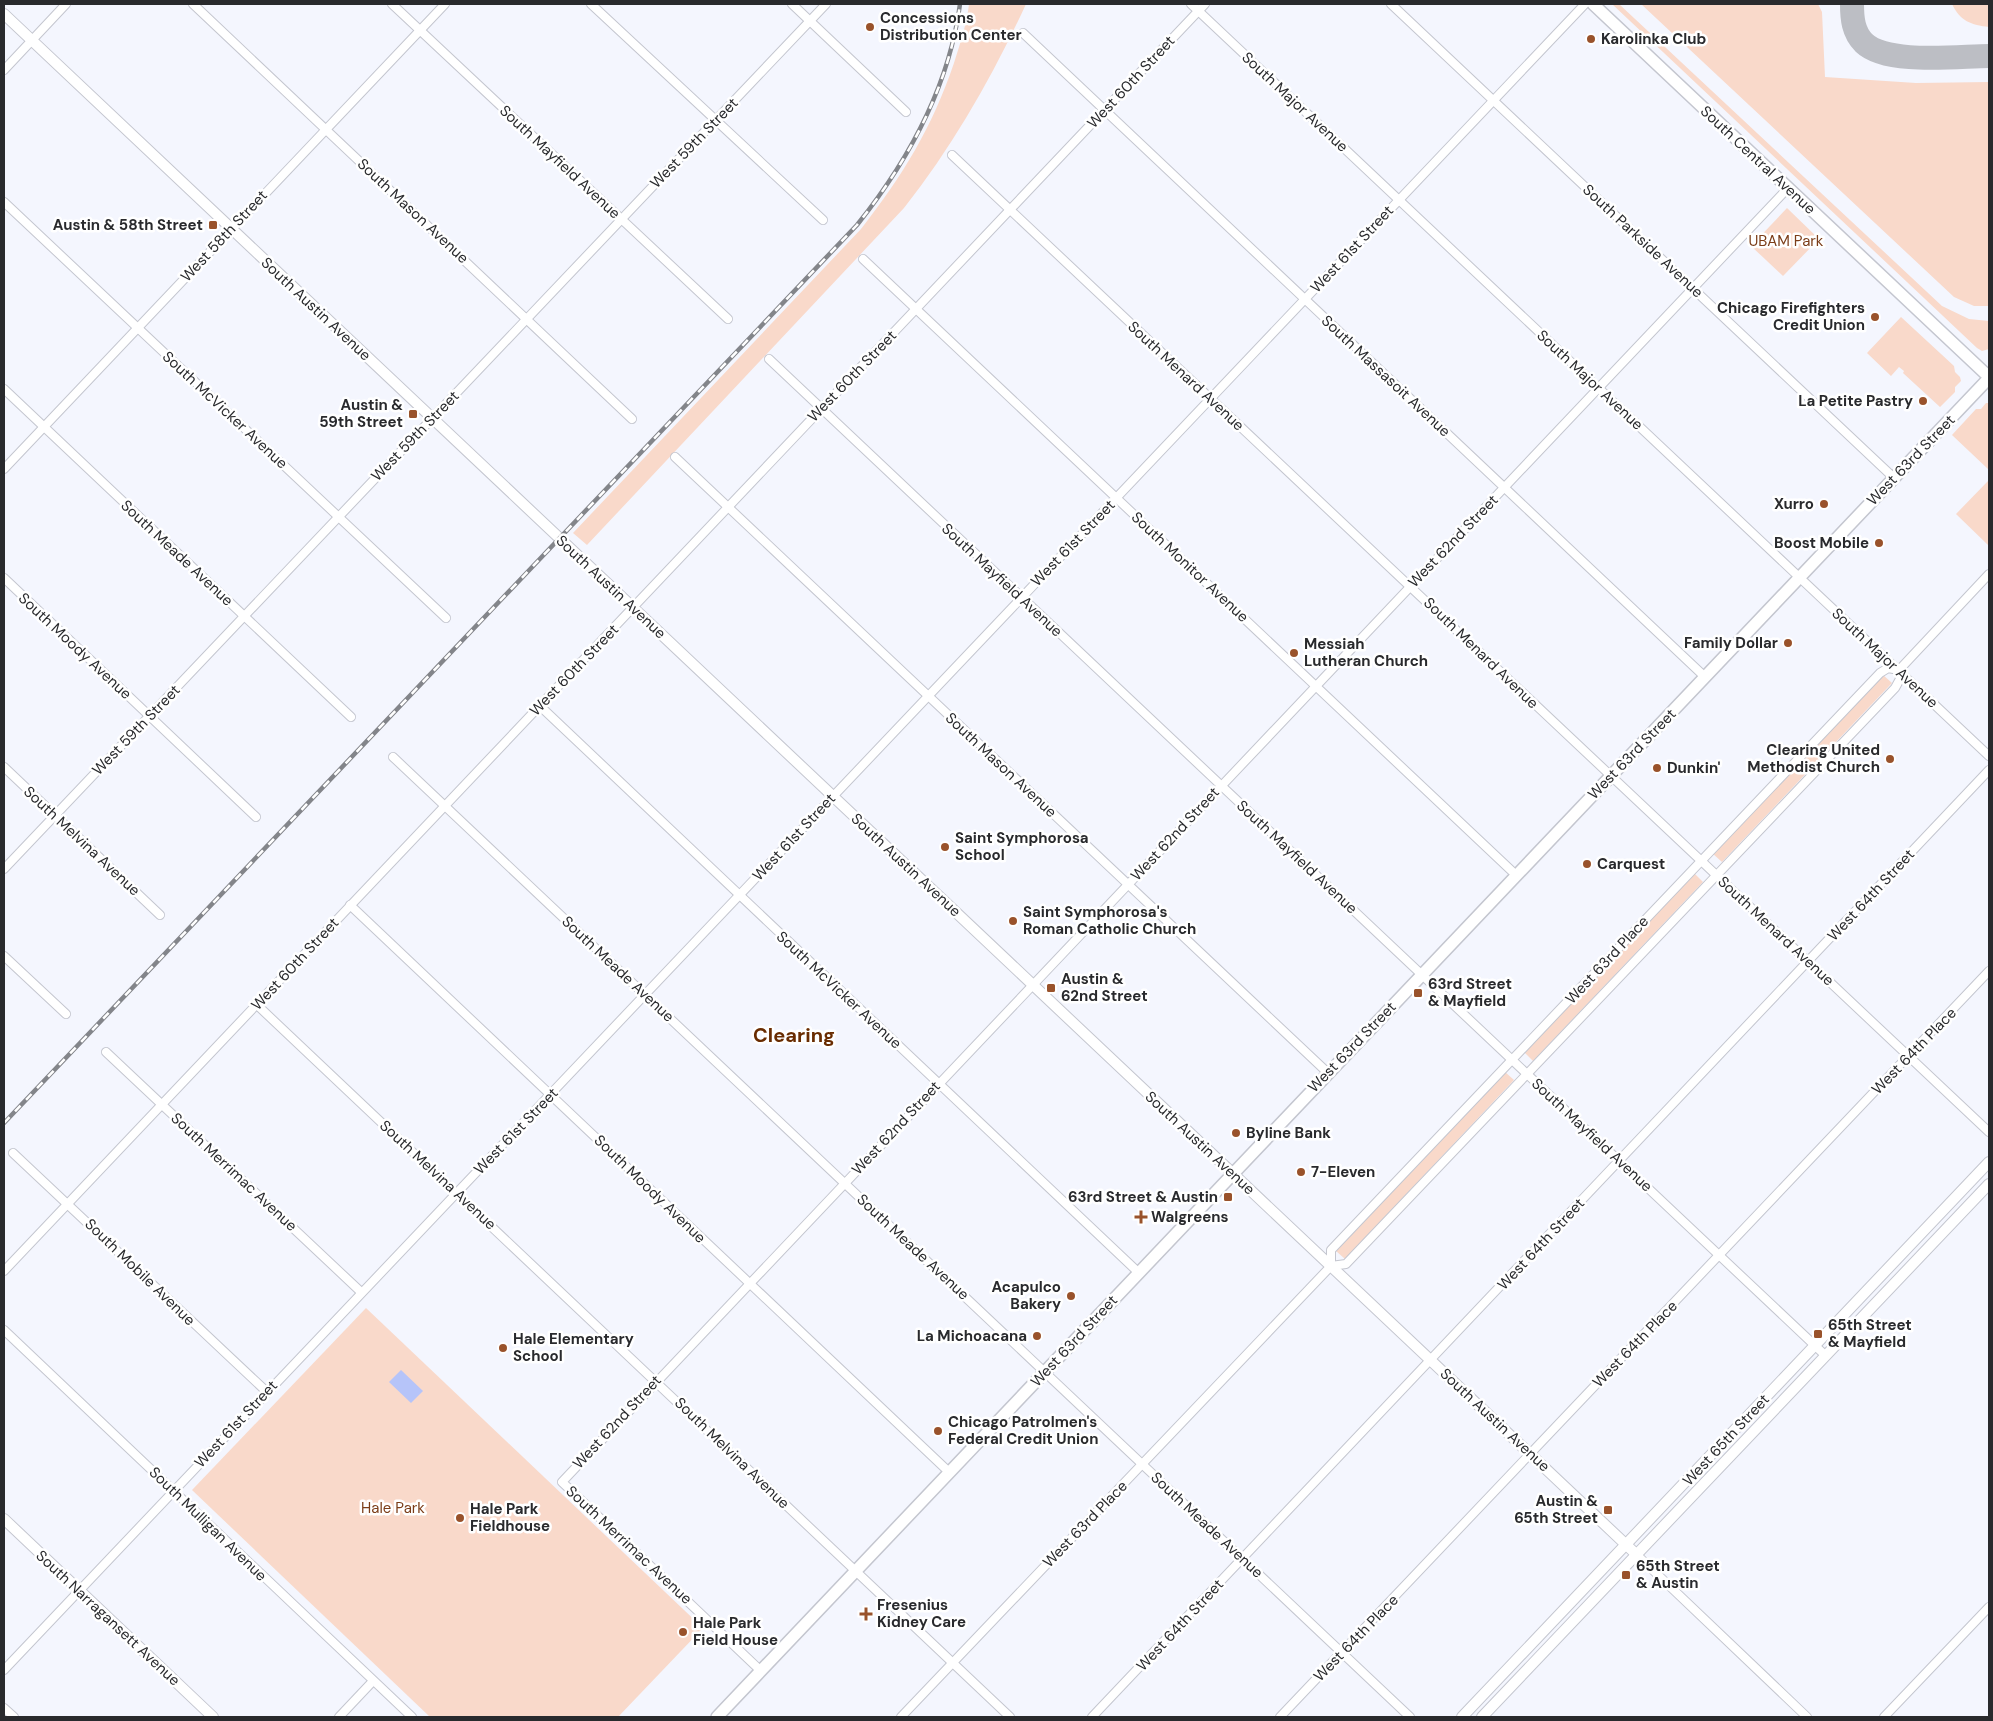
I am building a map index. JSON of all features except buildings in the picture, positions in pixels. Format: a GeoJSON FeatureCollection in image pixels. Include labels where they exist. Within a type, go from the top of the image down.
{"type":"FeatureCollection","features":[{"type":"Feature","properties":{"kind":"main road","name":"South Central Avenue"},"geometry":{"type":"LineString","coordinates":[[1593,4],[1989,378]]}},
{"type":"Feature","properties":{"kind":"main road","name":"West 63rd Street"},"geometry":{"type":"LineString","coordinates":[[717,1717],[1989,378]]}},
{"type":"Feature","properties":{"kind":"street"},"geometry":{"type":"LineString","coordinates":[[4,70],[66,4]]}},
{"type":"Feature","properties":{"kind":"street","name":"South Mason Avenue"},"geometry":{"type":"LineString","coordinates":[[193,4],[632,419]]}},
{"type":"Feature","properties":{"kind":"street","name":"South Mayfield Avenue"},"geometry":{"type":"LineString","coordinates":[[392,4],[728,319]]}},
{"type":"Feature","properties":{"kind":"street","name":"West 58th Street"},"geometry":{"type":"LineString","coordinates":[[4,469],[445,4]]}},
{"type":"Feature","properties":{"kind":"street"},"geometry":{"type":"LineString","coordinates":[[591,4],[823,220]]}},
{"type":"Feature","properties":{"kind":"street"},"geometry":{"type":"LineString","coordinates":[[792,4],[906,112]]}},
{"type":"Feature","properties":{"kind":"street","name":"West 59th Street"},"geometry":{"type":"LineString","coordinates":[[4,869],[826,4]]}},
{"type":"Feature","properties":{"kind":"street","name":"South Major Avenue"},"geometry":{"type":"LineString","coordinates":[[1191,4],[1989,756]]}},
{"type":"Feature","properties":{"kind":"street","name":"West 60th Street"},"geometry":{"type":"LineString","coordinates":[[4,1271],[1205,4]]}},
{"type":"Feature","properties":{"kind":"street","name":"South Parkside Avenue"},"geometry":{"type":"LineString","coordinates":[[1391,4],[1894,478]]}},
{"type":"Feature","properties":{"kind":"street","name":"West 61st Street"},"geometry":{"type":"LineString","coordinates":[[4,1670],[1585,4]]}},
{"type":"Feature","properties":{"kind":"street","name":"South Austin Avenue"},"geometry":{"type":"LineString","coordinates":[[4,14],[1531,1454],[1807,1717]]}},
{"type":"Feature","properties":{"kind":"street","name":"South Massasoit Avenue"},"geometry":{"type":"LineString","coordinates":[[1023,33],[1705,677]]}},
{"type":"Feature","properties":{"kind":"street","name":"South Menard Avenue"},"geometry":{"type":"LineString","coordinates":[[952,155],[1989,1132]]}},
{"type":"Feature","properties":{"kind":"street","name":"West 62nd Street"},"geometry":{"type":"LineString","coordinates":[[562,1482],[748,1283],[1788,188]]}},
{"type":"Feature","properties":{"kind":"street","name":"South McVicker Avenue"},"geometry":{"type":"LineString","coordinates":[[4,202],[446,618]]}},
{"type":"Feature","properties":{"kind":"street","name":"South Monitor Avenue"},"geometry":{"type":"LineString","coordinates":[[863,259],[1516,875]]}},
{"type":"Feature","properties":{"kind":"street","name":"South Mayfield Avenue"},"geometry":{"type":"LineString","coordinates":[[769,359],[1826,1356]]}},
{"type":"Feature","properties":{"kind":"street","name":"South Meade Avenue"},"geometry":{"type":"LineString","coordinates":[[4,389],[351,717]]}},
{"type":"Feature","properties":{"kind":"street","name":"South Mason Avenue"},"geometry":{"type":"LineString","coordinates":[[675,457],[1328,1073]]}},
{"type":"Feature","properties":{"kind":"street","name":"West 63rd Place"},"geometry":{"type":"LineString","coordinates":[[1898,670],[1989,574]]}},
{"type":"Feature","properties":{"kind":"street","name":"South Moody Avenue"},"geometry":{"type":"LineString","coordinates":[[4,578],[256,817]]}},
{"type":"Feature","properties":{"kind":"street","name":"West 63rd Place"},"geometry":{"type":"LineString","coordinates":[[1331,1266],[1331,1250],[1880,672],[1888,668],[1898,670]]}},
{"type":"Feature","properties":{"kind":"street","name":"West 63rd Place"},"geometry":{"type":"LineString","coordinates":[[901,1717],[1331,1266],[1346,1264],[1528,1075],[1895,688],[1900,679],[1898,670]]}},
{"type":"Feature","properties":{"kind":"street","name":"South McVicker Avenue"},"geometry":{"type":"LineString","coordinates":[[540,706],[1139,1273]]}},
{"type":"Feature","properties":{"kind":"street","name":"South Meade Avenue"},"geometry":{"type":"LineString","coordinates":[[393,757],[1410,1717]]}},
{"type":"Feature","properties":{"kind":"street","name":"South Melvina Avenue"},"geometry":{"type":"LineString","coordinates":[[4,767],[160,915]]}},
{"type":"Feature","properties":{"kind":"street","name":"West 64th Street"},"geometry":{"type":"LineString","coordinates":[[1092,1717],[1989,770]]}},
{"type":"Feature","properties":{"kind":"street","name":"South Moody Avenue"},"geometry":{"type":"LineString","coordinates":[[350,905],[949,1472]]}},
{"type":"Feature","properties":{"kind":"street"},"geometry":{"type":"LineString","coordinates":[[4,956],[66,1014]]}},
{"type":"Feature","properties":{"kind":"street","name":"West 64th Place"},"geometry":{"type":"LineString","coordinates":[[1280,1717],[1989,971]]}},
{"type":"Feature","properties":{"kind":"street","name":"South Melvina Avenue"},"geometry":{"type":"LineString","coordinates":[[256,1004],[1010,1717]]}},
{"type":"Feature","properties":{"kind":"street","name":"South Merrimac Avenue"},"geometry":{"type":"LineString","coordinates":[[106,1052],[361,1292]]}},
{"type":"Feature","properties":{"kind":"street","name":"South Mobile Avenue"},"geometry":{"type":"LineString","coordinates":[[13,1152],[267,1392]]}},
{"type":"Feature","properties":{"kind":"street","name":"West 65th Street"},"geometry":{"type":"LineString","coordinates":[[1462,1717],[1989,1162]]}},
{"type":"Feature","properties":{"kind":"street","name":"West 65th Street"},"geometry":{"type":"LineString","coordinates":[[1482,1717],[1989,1184]]}},
{"type":"Feature","properties":{"kind":"street","name":"South Mulligan Avenue"},"geometry":{"type":"LineString","coordinates":[[4,1330],[412,1717]]}},
{"type":"Feature","properties":{"kind":"street","name":"South Merrimac Avenue"},"geometry":{"type":"LineString","coordinates":[[562,1482],[762,1671]]}},
{"type":"Feature","properties":{"kind":"street","name":"South Narragansett Avenue"},"geometry":{"type":"LineString","coordinates":[[4,1519],[213,1717]]}},
{"type":"Feature","properties":{"kind":"street"},"geometry":{"type":"LineString","coordinates":[[1884,1717],[1989,1607]]}},
{"type":"Feature","properties":{"kind":"street"},"geometry":{"type":"LineString","coordinates":[[338,1717],[373,1681]]}},
{"type":"Feature","properties":{"kind":"street"},"geometry":{"type":"LineString","coordinates":[[1489,1688],[1500,1698]]}},
{"type":"Feature","properties":{"kind":"street"},"geometry":{"type":"LineString","coordinates":[[4,1708],[14,1717]]}},
{"type":"Feature","properties":{"kind":"green space"},"geometry":{"type":"Polygon","coordinates":[[[969,4],[1026,4],[986,84],[939,160],[904,208],[587,545],[573,533],[861,229],[890,189],[915,150],[936,109],[956,56],[969,4]]]}},
{"type":"Feature","properties":{"kind":"green space"},"geometry":{"type":"Polygon","coordinates":[[[1612,4],[1619,4],[1942,306],[1969,319],[1989,321],[1989,349],[1982,351],[1977,348],[1612,4]]]}},
{"type":"Feature","properties":{"kind":"green space"},"geometry":{"type":"Polygon","coordinates":[[[1641,4],[1818,4],[1822,12],[1825,77],[1916,83],[1989,82],[1989,306],[1974,306],[1954,297],[1641,4]]]}},
{"type":"Feature","properties":{"kind":"green space"},"geometry":{"type":"Polygon","coordinates":[[[1952,4],[1989,4],[1989,27],[1977,25],[1962,18],[1952,4]]]}},
{"type":"Feature","properties":{"kind":"green space","name":"UBAM Park"},"geometry":{"type":"Polygon","coordinates":[[[1787,208],[1819,239],[1783,276],[1751,246],[1787,208]]]}},
{"type":"Feature","properties":{"kind":"green space"},"geometry":{"type":"Polygon","coordinates":[[[1901,317],[1954,366],[1955,372],[1960,377],[1961,381],[1955,387],[1955,392],[1940,407],[1903,373],[1904,371],[1899,367],[1891,376],[1867,353],[1901,317]]]}},
{"type":"Feature","properties":{"kind":"green space"},"geometry":{"type":"Polygon","coordinates":[[[1986,403],[1989,403],[1988,469],[1952,435],[1976,409],[1981,409],[1986,403]]]}},
{"type":"Feature","properties":{"kind":"green space"},"geometry":{"type":"Polygon","coordinates":[[[1989,480],[1989,546],[1956,514],[1989,480]]]}},
{"type":"Feature","properties":{"kind":"green space"},"geometry":{"type":"Polygon","coordinates":[[[1882,674],[1892,683],[1722,862],[1712,853],[1882,674]]]}},
{"type":"Feature","properties":{"kind":"green space"},"geometry":{"type":"Polygon","coordinates":[[[1694,873],[1703,882],[1533,1061],[1524,1052],[1694,873]]]}},
{"type":"Feature","properties":{"kind":"green space"},"geometry":{"type":"Polygon","coordinates":[[[1505,1072],[1514,1080],[1345,1259],[1336,1251],[1505,1072]]]}},
{"type":"Feature","properties":{"kind":"green space","name":"Hale Park"},"geometry":{"type":"Polygon","coordinates":[[[366,1308],[703,1628],[618,1717],[430,1717],[192,1490],[366,1308]]]}},
{"type":"Feature","properties":{"kind":"water"},"geometry":{"type":"Polygon","coordinates":[[[401,1370],[423,1391],[411,1403],[389,1382],[401,1370]]]}},
{"type":"Feature","properties":{"kind":"taxiway"},"geometry":{"type":"LineString","coordinates":[[1852,4],[1855,30],[1860,39],[1875,50],[1906,57],[1924,58],[1989,56]]}},
{"type":"Feature","properties":{"kind":"railway"},"geometry":{"type":"LineString","coordinates":[[4,1123],[857,225],[893,175],[924,121],[947,64],[955,35],[960,4]]}},
{"type":"Feature","properties":{"kind":"place","name":"Concessions Distribution Center"},"geometry":{"type":"Point","coordinates":[870,27]}},
{"type":"Feature","properties":{"kind":"place","name":"Karolinka Club"},"geometry":{"type":"Point","coordinates":[1591,39]}},
{"type":"Feature","properties":{"kind":"place","name":"Austin & 58th Street"},"geometry":{"type":"Point","coordinates":[213,225]}},
{"type":"Feature","properties":{"kind":"place","name":"Chicago Firefighters Credit Union"},"geometry":{"type":"Point","coordinates":[1875,317]}},
{"type":"Feature","properties":{"kind":"place","name":"La Petite Pastry"},"geometry":{"type":"Point","coordinates":[1923,401]}},
{"type":"Feature","properties":{"kind":"place","name":"Austin & 59th Street"},"geometry":{"type":"Point","coordinates":[413,414]}},
{"type":"Feature","properties":{"kind":"place","name":"Xurro"},"geometry":{"type":"Point","coordinates":[1824,504]}},
{"type":"Feature","properties":{"kind":"place","name":"Boost Mobile"},"geometry":{"type":"Point","coordinates":[1879,543]}},
{"type":"Feature","properties":{"kind":"place","name":"Family Dollar"},"geometry":{"type":"Point","coordinates":[1788,643]}},
{"type":"Feature","properties":{"kind":"place","name":"Messiah Lutheran Church"},"geometry":{"type":"Point","coordinates":[1294,653]}},
{"type":"Feature","properties":{"kind":"place","name":"Clearing United Methodist Church"},"geometry":{"type":"Point","coordinates":[1890,759]}},
{"type":"Feature","properties":{"kind":"place","name":"Dunkin'"},"geometry":{"type":"Point","coordinates":[1657,768]}},
{"type":"Feature","properties":{"kind":"place","name":"Saint Symphorosa School"},"geometry":{"type":"Point","coordinates":[945,847]}},
{"type":"Feature","properties":{"kind":"place","name":"Carquest"},"geometry":{"type":"Point","coordinates":[1587,864]}},
{"type":"Feature","properties":{"kind":"place","name":"Saint Symphorosa's Roman Catholic Church"},"geometry":{"type":"Point","coordinates":[1013,921]}},
{"type":"Feature","properties":{"kind":"place","name":"Austin & 62nd Street"},"geometry":{"type":"Point","coordinates":[1051,988]}},
{"type":"Feature","properties":{"kind":"place","name":"63rd Street & Mayfield"},"geometry":{"type":"Point","coordinates":[1418,993]}},
{"type":"Feature","properties":{"kind":"place","name":"Byline Bank"},"geometry":{"type":"Point","coordinates":[1236,1133]}},
{"type":"Feature","properties":{"kind":"place","name":"7-Eleven"},"geometry":{"type":"Point","coordinates":[1301,1172]}},
{"type":"Feature","properties":{"kind":"place","name":"63rd Street & Austin"},"geometry":{"type":"Point","coordinates":[1228,1197]}},
{"type":"Feature","properties":{"kind":"place","name":"Walgreens"},"geometry":{"type":"Point","coordinates":[1141,1217]}},
{"type":"Feature","properties":{"kind":"place","name":"Acapulco Bakery"},"geometry":{"type":"Point","coordinates":[1071,1296]}},
{"type":"Feature","properties":{"kind":"place","name":"65th Street & Mayfield"},"geometry":{"type":"Point","coordinates":[1818,1334]}},
{"type":"Feature","properties":{"kind":"place","name":"La Michoacana"},"geometry":{"type":"Point","coordinates":[1037,1336]}},
{"type":"Feature","properties":{"kind":"place","name":"Hale Elementary School"},"geometry":{"type":"Point","coordinates":[503,1348]}},
{"type":"Feature","properties":{"kind":"place","name":"Chicago Patrolmen's Federal Credit Union"},"geometry":{"type":"Point","coordinates":[938,1431]}},
{"type":"Feature","properties":{"kind":"place","name":"Austin & 65th Street"},"geometry":{"type":"Point","coordinates":[1608,1510]}},
{"type":"Feature","properties":{"kind":"place","name":"Hale Park Fieldhouse"},"geometry":{"type":"Point","coordinates":[460,1518]}},
{"type":"Feature","properties":{"kind":"place","name":"65th Street & Austin"},"geometry":{"type":"Point","coordinates":[1626,1575]}},
{"type":"Feature","properties":{"kind":"place","name":"Fresenius Kidney Care"},"geometry":{"type":"Point","coordinates":[866,1614]}},
{"type":"Feature","properties":{"kind":"place","name":"Hale Park Field House"},"geometry":{"type":"Point","coordinates":[683,1632]}},
{"type":"Feature","properties":{"kind":"district","name":"Clearing"},"geometry":{"type":"Point","coordinates":[794,1035]}}]}
